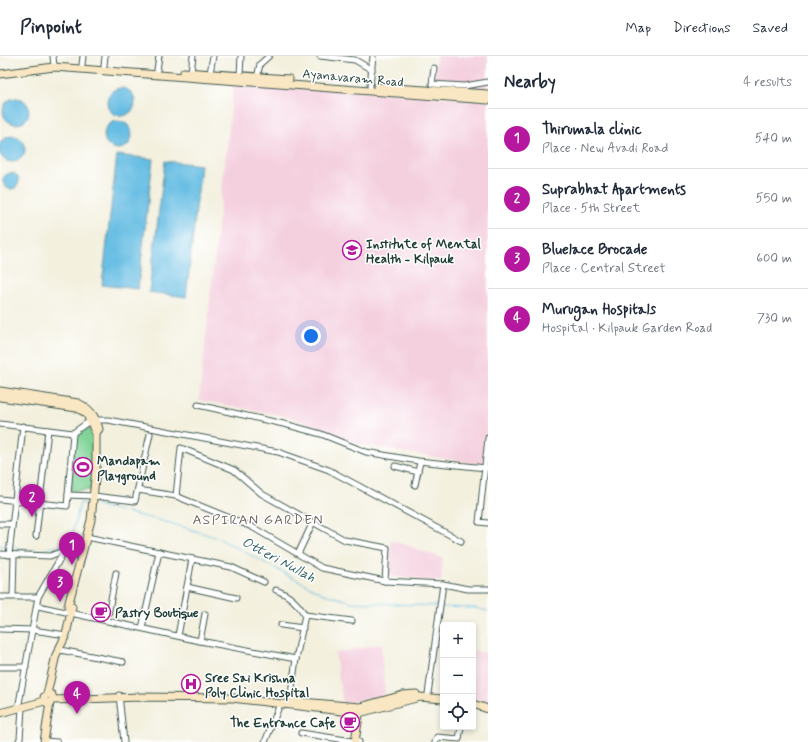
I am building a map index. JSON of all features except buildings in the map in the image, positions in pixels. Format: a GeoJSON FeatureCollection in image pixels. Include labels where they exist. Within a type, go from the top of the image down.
{"type":"FeatureCollection","features":[{"type":"Feature","properties":{"kind":"main road","name":"Ayanavaram Road"},"geometry":{"type":"LineString","coordinates":[[0,70],[54,62],[488,100]]}},
{"type":"Feature","properties":{"kind":"main road","name":"Ayanavaram Road"},"geometry":{"type":"LineString","coordinates":[[0,74],[54,62],[82,66],[104,66],[240,75],[257,79],[488,94]]}},
{"type":"Feature","properties":{"kind":"main road"},"geometry":{"type":"LineString","coordinates":[[0,391],[78,403],[89,409],[94,420],[96,433],[94,499],[92,511],[87,537],[68,606],[70,611],[66,635],[56,655],[44,742]]}},
{"type":"Feature","properties":{"kind":"main road"},"geometry":{"type":"LineString","coordinates":[[0,397],[77,408],[94,420]]}},
{"type":"Feature","properties":{"kind":"main road"},"geometry":{"type":"LineString","coordinates":[[0,713],[20,709],[49,698],[231,694],[341,706],[359,710],[404,695],[440,695]]}},
{"type":"Feature","properties":{"kind":"main road"},"geometry":{"type":"LineString","coordinates":[[120,696],[232,698],[280,704],[359,710],[420,697],[440,699]]}},
{"type":"Feature","properties":{"kind":"main road"},"geometry":{"type":"LineString","coordinates":[[476,701],[488,704]]}},
{"type":"Feature","properties":{"kind":"main road"},"geometry":{"type":"LineString","coordinates":[[36,704],[48,713]]}},
{"type":"Feature","properties":{"kind":"main road"},"geometry":{"type":"LineString","coordinates":[[476,705],[488,709]]}},
{"type":"Feature","properties":{"kind":"main road"},"geometry":{"type":"LineString","coordinates":[[357,742],[359,710]]}},
{"type":"Feature","properties":{"kind":"street"},"geometry":{"type":"LineString","coordinates":[[82,66],[83,56]]}},
{"type":"Feature","properties":{"kind":"street"},"geometry":{"type":"LineString","coordinates":[[104,66],[105,56]]}},
{"type":"Feature","properties":{"kind":"street"},"geometry":{"type":"LineString","coordinates":[[157,70],[159,56]]}},
{"type":"Feature","properties":{"kind":"street"},"geometry":{"type":"LineString","coordinates":[[191,72],[193,56]]}},
{"type":"Feature","properties":{"kind":"street"},"geometry":{"type":"LineString","coordinates":[[210,73],[213,56]]}},
{"type":"Feature","properties":{"kind":"street"},"geometry":{"type":"LineString","coordinates":[[240,75],[241,56]]}},
{"type":"Feature","properties":{"kind":"street"},"geometry":{"type":"LineString","coordinates":[[257,79],[260,64],[269,56]]}},
{"type":"Feature","properties":{"kind":"street"},"geometry":{"type":"LineString","coordinates":[[320,56],[343,57],[355,60],[372,70]]}},
{"type":"Feature","properties":{"kind":"street"},"geometry":{"type":"LineString","coordinates":[[370,86],[374,56]]}},
{"type":"Feature","properties":{"kind":"street"},"geometry":{"type":"LineString","coordinates":[[434,68],[432,84],[464,86],[488,82]]}},
{"type":"Feature","properties":{"kind":"street"},"geometry":{"type":"LineString","coordinates":[[198,405],[321,434],[366,452],[420,462],[486,468]]}},
{"type":"Feature","properties":{"kind":"street"},"geometry":{"type":"LineString","coordinates":[[0,424],[73,433],[94,420],[108,420],[278,452],[329,470],[460,541]]}},
{"type":"Feature","properties":{"kind":"street"},"geometry":{"type":"LineString","coordinates":[[13,596],[10,544],[23,426]]}},
{"type":"Feature","properties":{"kind":"street"},"geometry":{"type":"LineString","coordinates":[[36,536],[48,430]]}},
{"type":"Feature","properties":{"kind":"street"},"geometry":{"type":"LineString","coordinates":[[0,499],[67,506],[73,433]]}},
{"type":"Feature","properties":{"kind":"street"},"geometry":{"type":"LineString","coordinates":[[68,495],[94,499],[135,502],[150,434]]}},
{"type":"Feature","properties":{"kind":"street"},"geometry":{"type":"LineString","coordinates":[[488,438],[486,468],[479,522],[488,523]]}},
{"type":"Feature","properties":{"kind":"street"},"geometry":{"type":"LineString","coordinates":[[176,496],[182,448],[234,470],[262,494],[345,540],[386,548],[385,581]]}},
{"type":"Feature","properties":{"kind":"street"},"geometry":{"type":"LineString","coordinates":[[415,485],[420,462]]}},
{"type":"Feature","properties":{"kind":"street"},"geometry":{"type":"LineString","coordinates":[[395,466],[418,472]]}},
{"type":"Feature","properties":{"kind":"street"},"geometry":{"type":"LineString","coordinates":[[138,490],[176,496],[252,528],[322,568],[385,581],[443,584],[468,589],[488,590]]}},
{"type":"Feature","properties":{"kind":"street"},"geometry":{"type":"LineString","coordinates":[[298,554],[313,522]]}},
{"type":"Feature","properties":{"kind":"street"},"geometry":{"type":"LineString","coordinates":[[0,524],[12,524]]}},
{"type":"Feature","properties":{"kind":"street"},"geometry":{"type":"LineString","coordinates":[[87,537],[231,567],[264,582]]}},
{"type":"Feature","properties":{"kind":"street"},"geometry":{"type":"LineString","coordinates":[[0,554],[50,556],[65,550],[84,548]]}},
{"type":"Feature","properties":{"kind":"street"},"geometry":{"type":"LineString","coordinates":[[18,742],[20,739],[20,709],[26,667],[38,606],[38,597],[65,550]]}},
{"type":"Feature","properties":{"kind":"street"},"geometry":{"type":"LineString","coordinates":[[142,628],[159,552]]}},
{"type":"Feature","properties":{"kind":"street"},"geometry":{"type":"LineString","coordinates":[[178,636],[192,559]]}},
{"type":"Feature","properties":{"kind":"street"},"geometry":{"type":"LineString","coordinates":[[107,620],[116,573]]}},
{"type":"Feature","properties":{"kind":"street"},"geometry":{"type":"LineString","coordinates":[[428,694],[443,584]]}},
{"type":"Feature","properties":{"kind":"street"},"geometry":{"type":"LineString","coordinates":[[187,587],[236,598]]}},
{"type":"Feature","properties":{"kind":"street"},"geometry":{"type":"LineString","coordinates":[[276,590],[284,593],[297,602],[305,615],[296,659],[290,701]]}},
{"type":"Feature","properties":{"kind":"street"},"geometry":{"type":"LineString","coordinates":[[0,597],[38,597]]}},
{"type":"Feature","properties":{"kind":"street"},"geometry":{"type":"LineString","coordinates":[[38,606],[70,611],[200,641],[296,659]]}},
{"type":"Feature","properties":{"kind":"street"},"geometry":{"type":"LineString","coordinates":[[200,641],[205,614]]}},
{"type":"Feature","properties":{"kind":"street"},"geometry":{"type":"LineString","coordinates":[[305,615],[352,621]]}},
{"type":"Feature","properties":{"kind":"street"},"geometry":{"type":"LineString","coordinates":[[281,625],[303,628]]}},
{"type":"Feature","properties":{"kind":"street"},"geometry":{"type":"LineString","coordinates":[[0,629],[33,630],[66,635]]}},
{"type":"Feature","properties":{"kind":"street"},"geometry":{"type":"LineString","coordinates":[[59,651],[123,662]]}},
{"type":"Feature","properties":{"kind":"street"},"geometry":{"type":"LineString","coordinates":[[0,666],[26,667]]}},
{"type":"Feature","properties":{"kind":"street"},"geometry":{"type":"LineString","coordinates":[[120,696],[124,742]]}},
{"type":"Feature","properties":{"kind":"street"},"geometry":{"type":"LineString","coordinates":[[265,742],[280,704]]}},
{"type":"Feature","properties":{"kind":"street"},"geometry":{"type":"LineString","coordinates":[[436,742],[437,737],[455,740],[459,739],[460,730]]}},
{"type":"Feature","properties":{"kind":"street"},"geometry":{"type":"LineString","coordinates":[[301,733],[357,742]]}},
{"type":"Feature","properties":{"kind":"street"},"geometry":{"type":"LineString","coordinates":[[44,742],[57,742]]}},
{"type":"Feature","properties":{"kind":"shaded area"},"geometry":{"type":"Polygon","coordinates":[[[437,56],[488,56],[488,93],[432,88],[437,56]]]}},
{"type":"Feature","properties":{"kind":"shaded area","name":"Institute of Mental Health - Kilpauk"},"geometry":{"type":"Polygon","coordinates":[[[234,79],[488,101],[488,412],[484,465],[361,445],[285,416],[199,400],[234,79]]]}},
{"type":"Feature","properties":{"kind":"shaded area"},"geometry":{"type":"Polygon","coordinates":[[[391,540],[443,558],[441,582],[389,576],[391,540]]]}},
{"type":"Feature","properties":{"kind":"shaded area"},"geometry":{"type":"Polygon","coordinates":[[[381,644],[385,695],[343,704],[335,653],[381,644]]]}},
{"type":"Feature","properties":{"kind":"shaded area"},"geometry":{"type":"Polygon","coordinates":[[[476,651],[488,654],[488,702],[476,699],[476,651]]]}},
{"type":"Feature","properties":{"kind":"green space","name":"Mandapam Playground"},"geometry":{"type":"Polygon","coordinates":[[[88,425],[94,444],[92,490],[71,491],[74,442],[88,425]]]}},
{"type":"Feature","properties":{"kind":"water"},"geometry":{"type":"Polygon","coordinates":[[[121,88],[131,92],[135,102],[131,112],[121,116],[111,112],[107,102],[111,92],[121,88]]]}},
{"type":"Feature","properties":{"kind":"water"},"geometry":{"type":"Polygon","coordinates":[[[16,98],[26,101],[29,111],[26,121],[16,124],[6,121],[3,111],[6,101],[16,98]]]}},
{"type":"Feature","properties":{"kind":"water"},"geometry":{"type":"Polygon","coordinates":[[[118,121],[128,125],[132,135],[128,145],[118,149],[108,145],[104,135],[108,125],[118,121]]]}},
{"type":"Feature","properties":{"kind":"water"},"geometry":{"type":"Polygon","coordinates":[[[12,136],[21,140],[25,149],[21,158],[12,162],[3,158],[-1,149],[3,140],[12,136]]]}},
{"type":"Feature","properties":{"kind":"water"},"geometry":{"type":"Polygon","coordinates":[[[117,155],[153,159],[138,289],[102,285],[117,155]]]}},
{"type":"Feature","properties":{"kind":"water"},"geometry":{"type":"Polygon","coordinates":[[[165,161],[201,165],[186,297],[149,292],[165,161]]]}},
{"type":"Feature","properties":{"kind":"water"},"geometry":{"type":"Polygon","coordinates":[[[8,173],[14,173],[19,178],[17,187],[14,189],[8,189],[3,184],[3,178],[8,173]]]}},
{"type":"Feature","properties":{"kind":"waterway","name":"Otteri Nullah"},"geometry":{"type":"LineString","coordinates":[[12,547],[39,551],[65,544],[73,531],[80,503],[89,504]]}},
{"type":"Feature","properties":{"kind":"waterway","name":"Otteri Nullah"},"geometry":{"type":"LineString","coordinates":[[96,505],[170,523],[218,538],[324,594],[352,602],[437,606]]}},
{"type":"Feature","properties":{"kind":"waterway","name":"Otteri Nullah"},"geometry":{"type":"LineString","coordinates":[[0,545],[7,547]]}},
{"type":"Feature","properties":{"kind":"waterway","name":"Otteri Nullah"},"geometry":{"type":"LineString","coordinates":[[442,607],[475,608],[488,611]]}},
{"type":"Feature","properties":{"kind":"place","name":"Institute of Mental Health - Kilpauk"},"geometry":{"type":"Point","coordinates":[352,250]}},
{"type":"Feature","properties":{"kind":"place","name":"Mandapam Playground"},"geometry":{"type":"Point","coordinates":[83,467]}},
{"type":"Feature","properties":{"kind":"place","name":"Suprabhat Apartments"},"geometry":{"type":"Point","coordinates":[32,517]}},
{"type":"Feature","properties":{"kind":"place","name":"Thirumala clinic"},"geometry":{"type":"Point","coordinates":[72,565]}},
{"type":"Feature","properties":{"kind":"place","name":"Bluelace Brocade"},"geometry":{"type":"Point","coordinates":[60,602]}},
{"type":"Feature","properties":{"kind":"place","name":"Pastry Boutique"},"geometry":{"type":"Point","coordinates":[101,612]}},
{"type":"Feature","properties":{"kind":"place","name":"Sree Sai Krishna Poly Clinic Hospital"},"geometry":{"type":"Point","coordinates":[191,684]}},
{"type":"Feature","properties":{"kind":"place","name":"Murugan Hospitals"},"geometry":{"type":"Point","coordinates":[77,714]}},
{"type":"Feature","properties":{"kind":"place","name":"The Entrance Cafe"},"geometry":{"type":"Point","coordinates":[350,722]}},
{"type":"Feature","properties":{"kind":"district","name":"ASPIRAN GARDEN"},"geometry":{"type":"Point","coordinates":[258,519]}}]}
